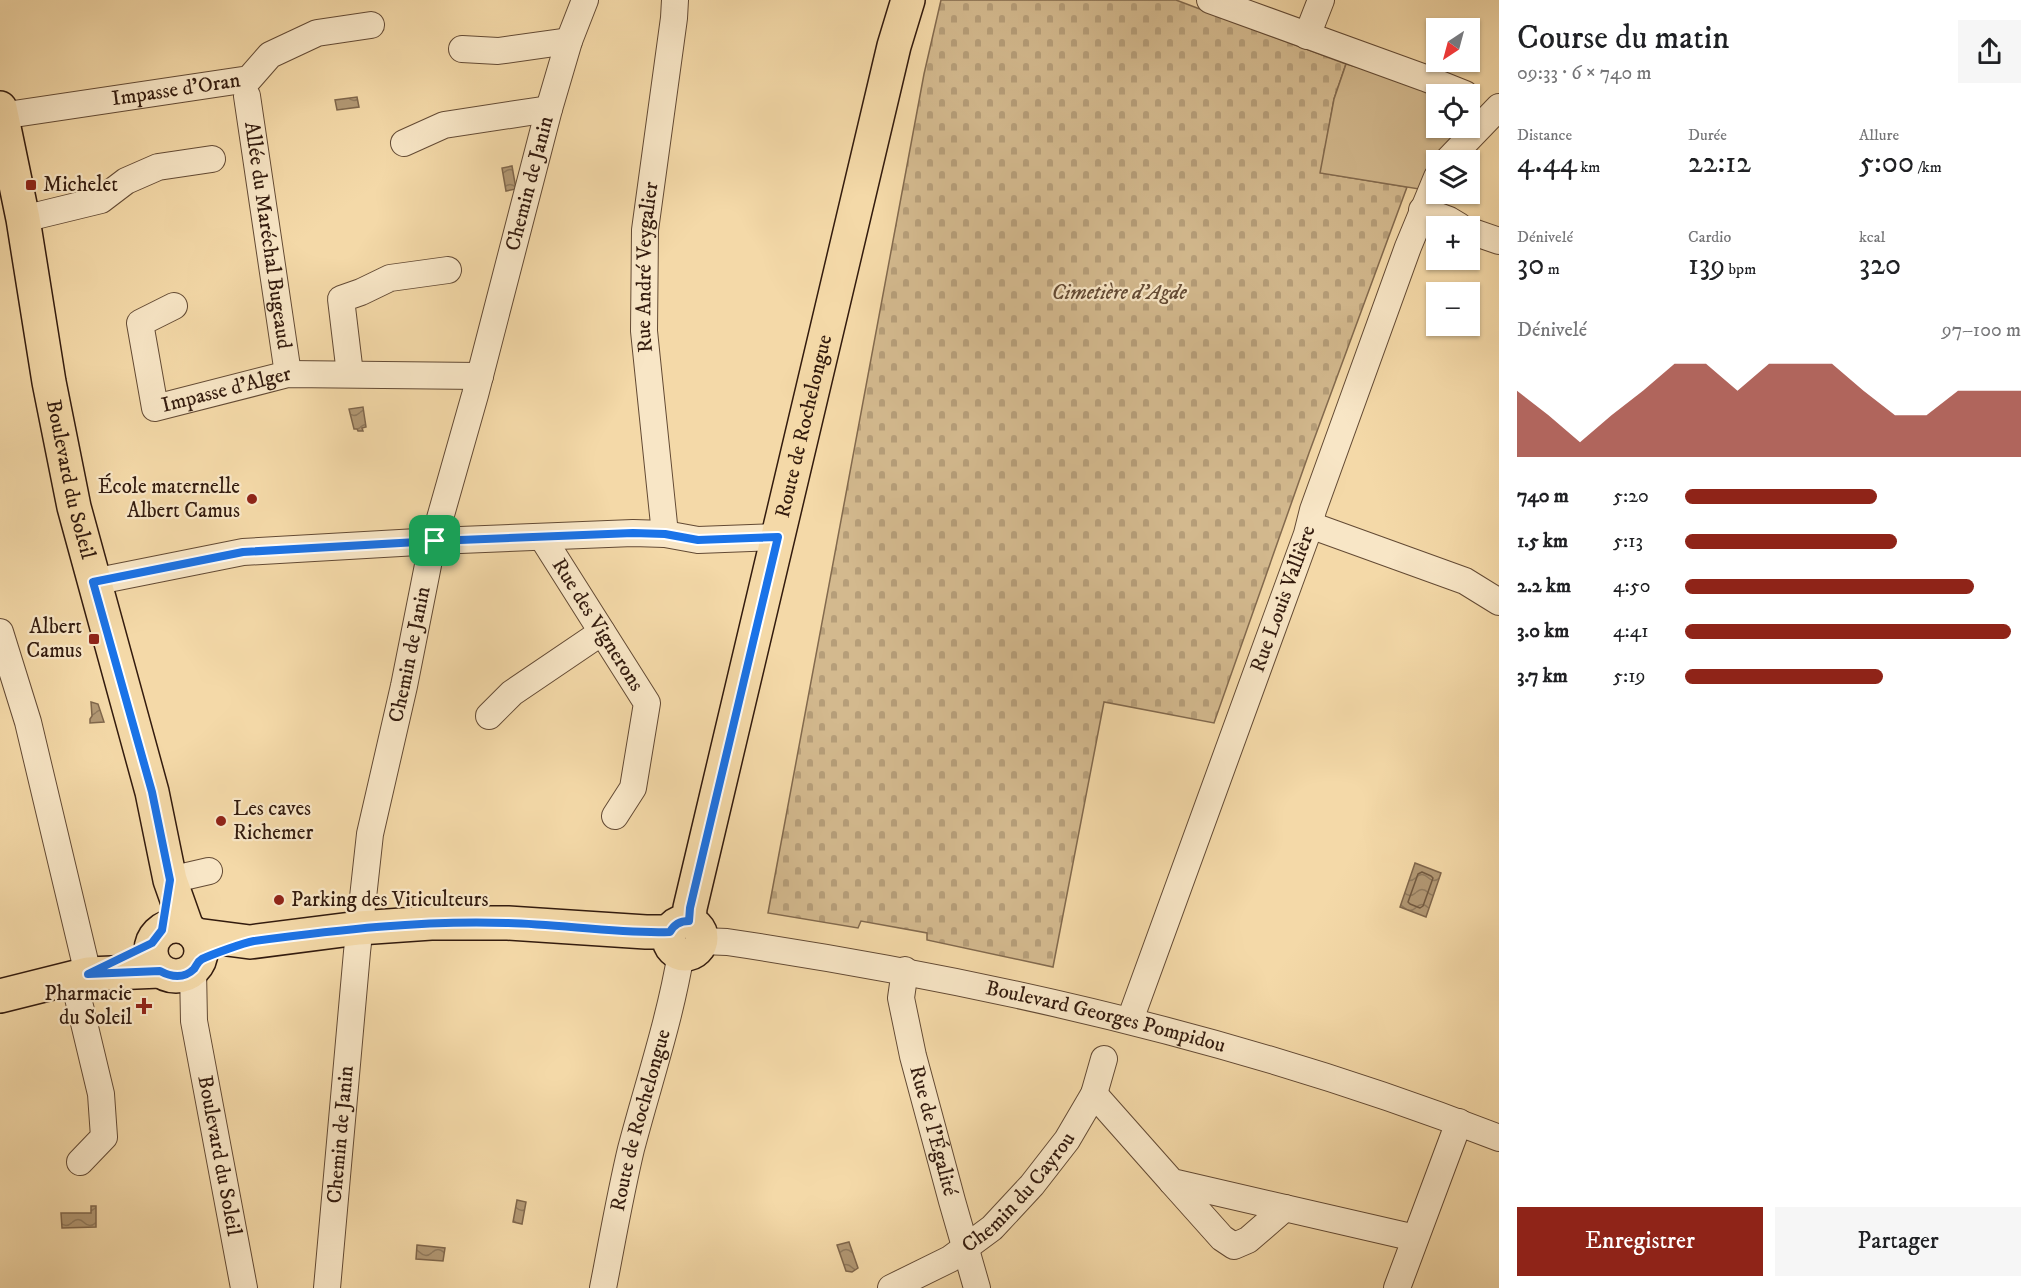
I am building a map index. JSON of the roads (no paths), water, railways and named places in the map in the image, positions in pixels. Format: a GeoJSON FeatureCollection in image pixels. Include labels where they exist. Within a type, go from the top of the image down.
{"type":"FeatureCollection","features":[{"type":"Feature","properties":{"kind":"main road","name":"Route de Rochelongue"},"geometry":{"type":"LineString","coordinates":[[686,937],[690,908],[894,46],[908,0]]}},
{"type":"Feature","properties":{"kind":"main road","name":"Boulevard du Soleil"},"geometry":{"type":"LineString","coordinates":[[1,112],[23,219],[74,507],[152,792],[170,880],[177,951]]}},
{"type":"Feature","properties":{"kind":"main road","name":"Boulevard Georges Pompidou"},"geometry":{"type":"LineString","coordinates":[[0,996],[177,951],[359,928],[431,923],[508,922],[686,937]]}},
{"type":"Feature","properties":{"kind":"street","name":"Chemin de Janin"},"geometry":{"type":"LineString","coordinates":[[327,1288],[359,928],[370,834],[404,686],[431,550],[480,376],[549,109],[569,41],[585,0]]}},
{"type":"Feature","properties":{"kind":"street","name":"Rue André Veygalier"},"geometry":{"type":"LineString","coordinates":[[665,534],[644,331],[645,230],[675,0]]}},
{"type":"Feature","properties":{"kind":"street"},"geometry":{"type":"LineString","coordinates":[[1210,0],[1440,84]]}},
{"type":"Feature","properties":{"kind":"street"},"geometry":{"type":"LineString","coordinates":[[1308,36],[1321,0]]}},
{"type":"Feature","properties":{"kind":"street","name":"Impasse d'Oran"},"geometry":{"type":"LineString","coordinates":[[1,112],[249,79],[270,55],[317,33],[371,25]]}},
{"type":"Feature","properties":{"kind":"street"},"geometry":{"type":"LineString","coordinates":[[462,50],[498,51],[569,41]]}},
{"type":"Feature","properties":{"kind":"street","name":"Allée du Maréchal Bugeaud"},"geometry":{"type":"LineString","coordinates":[[247,96],[288,374]]}},
{"type":"Feature","properties":{"kind":"street"},"geometry":{"type":"LineString","coordinates":[[1458,150],[1496,110],[1480,101]]}},
{"type":"Feature","properties":{"kind":"street"},"geometry":{"type":"LineString","coordinates":[[404,143],[444,125],[549,109]]}},
{"type":"Feature","properties":{"kind":"street"},"geometry":{"type":"LineString","coordinates":[[23,219],[101,200],[126,181],[158,167],[212,159]]}},
{"type":"Feature","properties":{"kind":"street","name":"Rue Louis Vallière"},"geometry":{"type":"LineString","coordinates":[[1130,1020],[1218,783],[1310,525],[1313,510],[1426,201]]}},
{"type":"Feature","properties":{"kind":"street"},"geometry":{"type":"LineString","coordinates":[[1422,210],[1438,216]]}},
{"type":"Feature","properties":{"kind":"street"},"geometry":{"type":"LineString","coordinates":[[1480,235],[1499,242]]}},
{"type":"Feature","properties":{"kind":"street"},"geometry":{"type":"LineString","coordinates":[[350,374],[341,299],[390,279],[448,270]]}},
{"type":"Feature","properties":{"kind":"street","name":"Impasse d'Alger"},"geometry":{"type":"LineString","coordinates":[[174,306],[140,322],[155,408],[288,374],[480,376]]}},
{"type":"Feature","properties":{"kind":"street"},"geometry":{"type":"LineString","coordinates":[[1310,525],[1465,581],[1499,602]]}},
{"type":"Feature","properties":{"kind":"street"},"geometry":{"type":"LineString","coordinates":[[93,582],[243,552],[633,533],[665,534],[698,540],[778,537]]}},
{"type":"Feature","properties":{"kind":"street","name":"Rue des Vignerons"},"geometry":{"type":"LineString","coordinates":[[542,537],[647,703],[633,788],[615,816]]}},
{"type":"Feature","properties":{"kind":"street"},"geometry":{"type":"LineString","coordinates":[[0,632],[28,722],[80,976],[100,1094],[104,1137],[80,1162]]}},
{"type":"Feature","properties":{"kind":"street"},"geometry":{"type":"LineString","coordinates":[[489,716],[512,693],[602,632]]}},
{"type":"Feature","properties":{"kind":"street"},"geometry":{"type":"LineString","coordinates":[[170,880],[208,871]]}},
{"type":"Feature","properties":{"kind":"street","name":"Boulevard Georges Pompidou"},"geometry":{"type":"LineString","coordinates":[[686,937],[738,943],[905,970],[1067,1004],[1180,1033],[1401,1100],[1499,1138]]}},
{"type":"Feature","properties":{"kind":"street","name":"Route de Rochelongue"},"geometry":{"type":"LineString","coordinates":[[603,1288],[626,1170],[656,1062],[686,937]]}},
{"type":"Feature","properties":{"kind":"street","name":"Boulevard du Soleil"},"geometry":{"type":"LineString","coordinates":[[177,951],[194,1021],[244,1288]]}},
{"type":"Feature","properties":{"kind":"street","name":"Rue de l'Égalité"},"geometry":{"type":"LineString","coordinates":[[905,970],[901,998],[913,1056],[977,1288]]}},
{"type":"Feature","properties":{"kind":"street","name":"Chemin du Cayrou"},"geometry":{"type":"LineString","coordinates":[[891,1288],[950,1260],[992,1228],[1032,1185],[1067,1140],[1094,1094],[1104,1059]]}},
{"type":"Feature","properties":{"kind":"street"},"geometry":{"type":"LineString","coordinates":[[1094,1094],[1222,1238],[1234,1246],[1248,1240],[1285,1208]]}},
{"type":"Feature","properties":{"kind":"street"},"geometry":{"type":"LineString","coordinates":[[1397,1288],[1459,1122]]}},
{"type":"Feature","properties":{"kind":"street"},"geometry":{"type":"LineString","coordinates":[[1172,1182],[1415,1238]]}},
{"type":"Feature","properties":{"kind":"water"},"geometry":{"type":"Polygon","coordinates":[[[357,97],[359,107],[337,110],[335,100],[357,97]]]}},
{"type":"Feature","properties":{"kind":"water"},"geometry":{"type":"Polygon","coordinates":[[[512,166],[516,189],[506,191],[502,168],[512,166]]]}},
{"type":"Feature","properties":{"kind":"water"},"geometry":{"type":"Polygon","coordinates":[[[363,407],[366,427],[362,428],[363,431],[358,431],[354,429],[349,409],[363,407]]]}},
{"type":"Feature","properties":{"kind":"water"},"geometry":{"type":"Polygon","coordinates":[[[91,702],[98,704],[104,722],[90,723],[91,702]]]}},
{"type":"Feature","properties":{"kind":"water"},"geometry":{"type":"Polygon","coordinates":[[[1415,863],[1441,873],[1426,917],[1400,907],[1415,863]]]}},
{"type":"Feature","properties":{"kind":"water"},"geometry":{"type":"Polygon","coordinates":[[[517,1200],[526,1202],[522,1224],[513,1222],[517,1200]]]}},
{"type":"Feature","properties":{"kind":"water"},"geometry":{"type":"Polygon","coordinates":[[[91,1206],[96,1206],[96,1227],[62,1228],[61,1213],[91,1213],[91,1206]]]}},
{"type":"Feature","properties":{"kind":"water"},"geometry":{"type":"Polygon","coordinates":[[[849,1242],[858,1268],[852,1272],[846,1271],[837,1245],[849,1242]]]}},
{"type":"Feature","properties":{"kind":"water"},"geometry":{"type":"Polygon","coordinates":[[[417,1245],[445,1248],[443,1261],[416,1259],[417,1245]]]}},
{"type":"Feature","properties":{"kind":"place","name":"Michelet"},"geometry":{"type":"Point","coordinates":[31,185]}},
{"type":"Feature","properties":{"kind":"place","name":"École maternelle Albert Camus"},"geometry":{"type":"Point","coordinates":[252,499]}},
{"type":"Feature","properties":{"kind":"place","name":"Albert Camus"},"geometry":{"type":"Point","coordinates":[94,639]}},
{"type":"Feature","properties":{"kind":"place","name":"Les caves Richemer"},"geometry":{"type":"Point","coordinates":[221,821]}},
{"type":"Feature","properties":{"kind":"place","name":"Parking des Viticulteurs"},"geometry":{"type":"Point","coordinates":[279,900]}},
{"type":"Feature","properties":{"kind":"place","name":"Pharmacie du Soleil"},"geometry":{"type":"Point","coordinates":[144,1006]}},
{"type":"Feature","properties":{"kind":"park label","name":"Cimetière d'Agde"},"geometry":{"type":"Point","coordinates":[1119,293]}}]}
